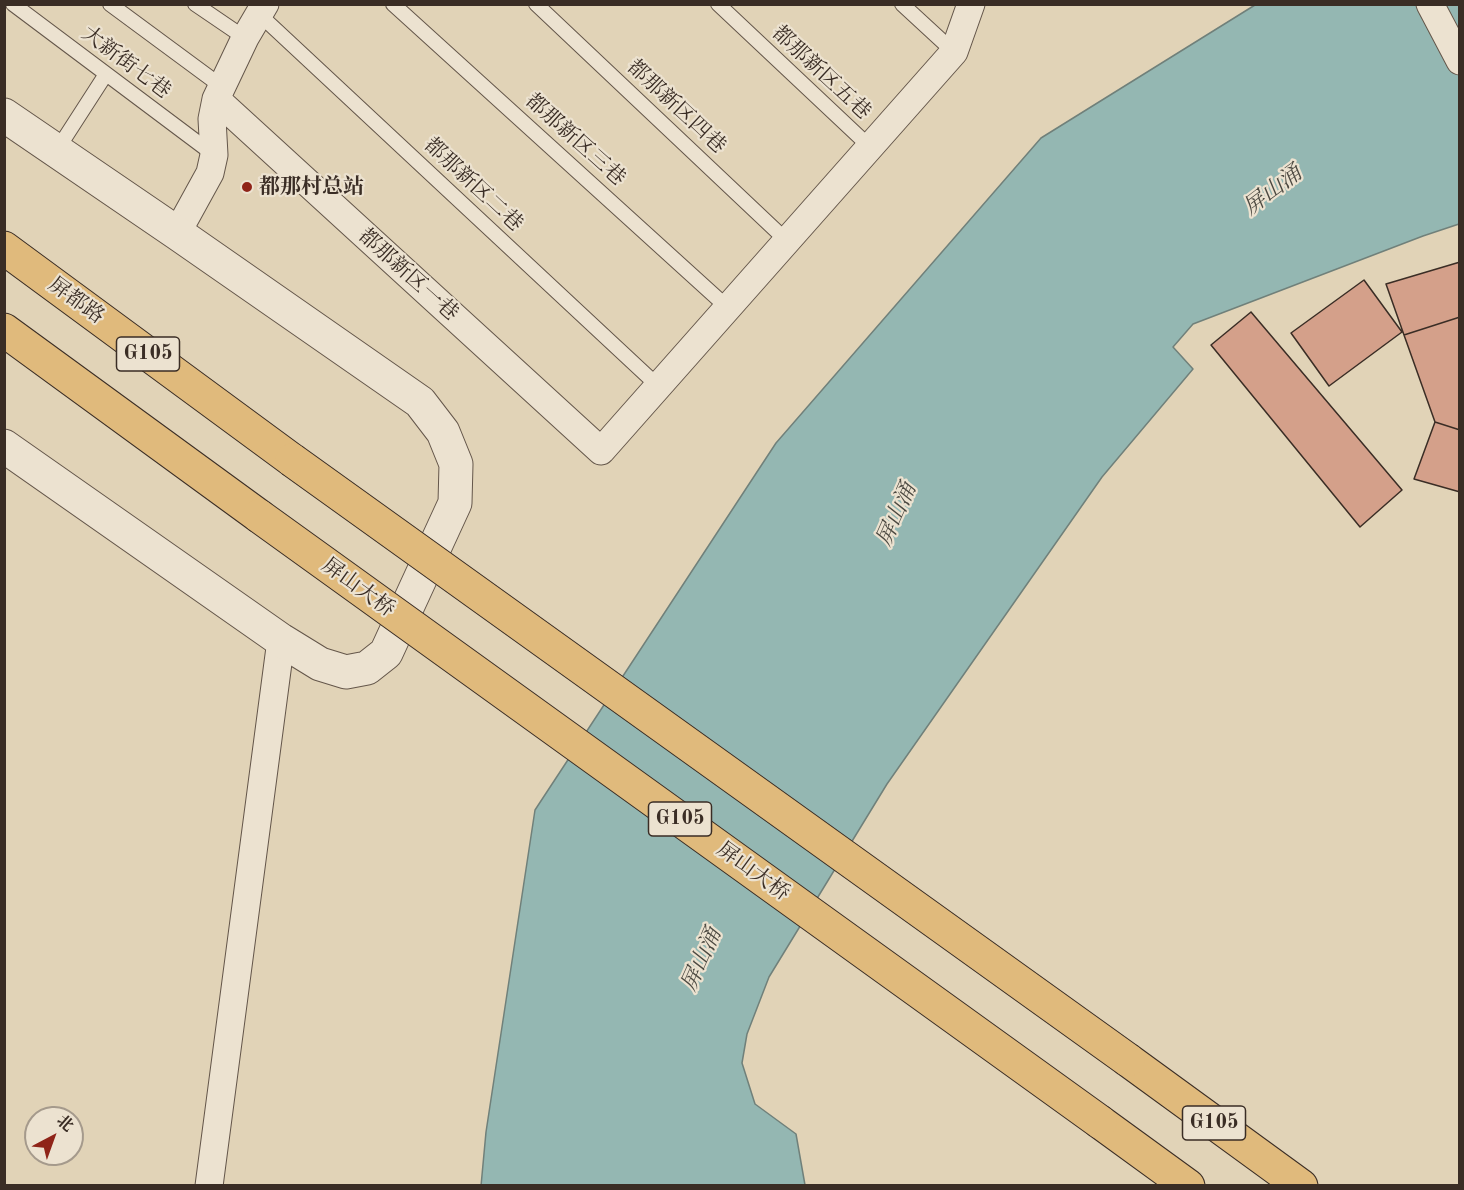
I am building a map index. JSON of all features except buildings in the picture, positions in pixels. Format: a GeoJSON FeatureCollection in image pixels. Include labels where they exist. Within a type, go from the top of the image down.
{"type":"FeatureCollection","features":[{"type":"Feature","properties":{"kind":"highway","name":"屏都路"},"geometry":{"type":"LineString","coordinates":[[4,248],[292,460],[1301,1185]]}},
{"type":"Feature","properties":{"kind":"highway","name":"屏山大桥"},"geometry":{"type":"LineString","coordinates":[[4,330],[1188,1185]]}},
{"type":"Feature","properties":{"kind":"street"},"geometry":{"type":"LineString","coordinates":[[658,386],[954,52],[971,4]]}},
{"type":"Feature","properties":{"kind":"street"},"geometry":{"type":"LineString","coordinates":[[1430,4],[1460,61]]}},
{"type":"Feature","properties":{"kind":"street"},"geometry":{"type":"LineString","coordinates":[[177,233],[210,173],[214,155],[212,118],[219,93],[244,38],[262,9]]}},
{"type":"Feature","properties":{"kind":"street","name":"都那新区一巷"},"geometry":{"type":"LineString","coordinates":[[219,93],[601,451],[658,386]]}},
{"type":"Feature","properties":{"kind":"street"},"geometry":{"type":"LineString","coordinates":[[4,115],[420,402],[443,432],[456,464],[455,503],[386,652],[367,668],[346,672],[320,664],[280,640],[4,446]]}},
{"type":"Feature","properties":{"kind":"street"},"geometry":{"type":"LineString","coordinates":[[209,1185],[280,640]]}},
{"type":"Feature","properties":{"kind":"lane","name":"大新街七巷"},"geometry":{"type":"LineString","coordinates":[[13,4],[214,155]]}},
{"type":"Feature","properties":{"kind":"lane"},"geometry":{"type":"LineString","coordinates":[[111,4],[219,93]]}},
{"type":"Feature","properties":{"kind":"lane"},"geometry":{"type":"LineString","coordinates":[[195,4],[244,38]]}},
{"type":"Feature","properties":{"kind":"lane","name":"都那新区三巷"},"geometry":{"type":"LineString","coordinates":[[393,4],[728,308]]}},
{"type":"Feature","properties":{"kind":"lane","name":"都那新区四巷"},"geometry":{"type":"LineString","coordinates":[[536,4],[787,241]]}},
{"type":"Feature","properties":{"kind":"lane","name":"都那新区五巷"},"geometry":{"type":"LineString","coordinates":[[718,4],[870,147]]}},
{"type":"Feature","properties":{"kind":"lane"},"geometry":{"type":"LineString","coordinates":[[902,4],[954,52]]}},
{"type":"Feature","properties":{"kind":"lane","name":"都那新区二巷"},"geometry":{"type":"LineString","coordinates":[[262,9],[658,386]]}},
{"type":"Feature","properties":{"kind":"lane"},"geometry":{"type":"LineString","coordinates":[[56,151],[106,74]]}},
{"type":"Feature","properties":{"kind":"water","name":"屏山涌"},"geometry":{"type":"Polygon","coordinates":[[[1255,5],[1459,5],[1459,224],[1193,324],[1173,347],[1193,369],[1102,477],[887,784],[769,977],[747,1034],[742,1063],[755,1104],[796,1134],[805,1185],[481,1186],[486,1132],[535,810],[776,443],[1041,138],[1255,5]]]}},
{"type":"Feature","properties":{"kind":"place","name":"都那村总站"},"geometry":{"type":"Point","coordinates":[247,187]}}]}
